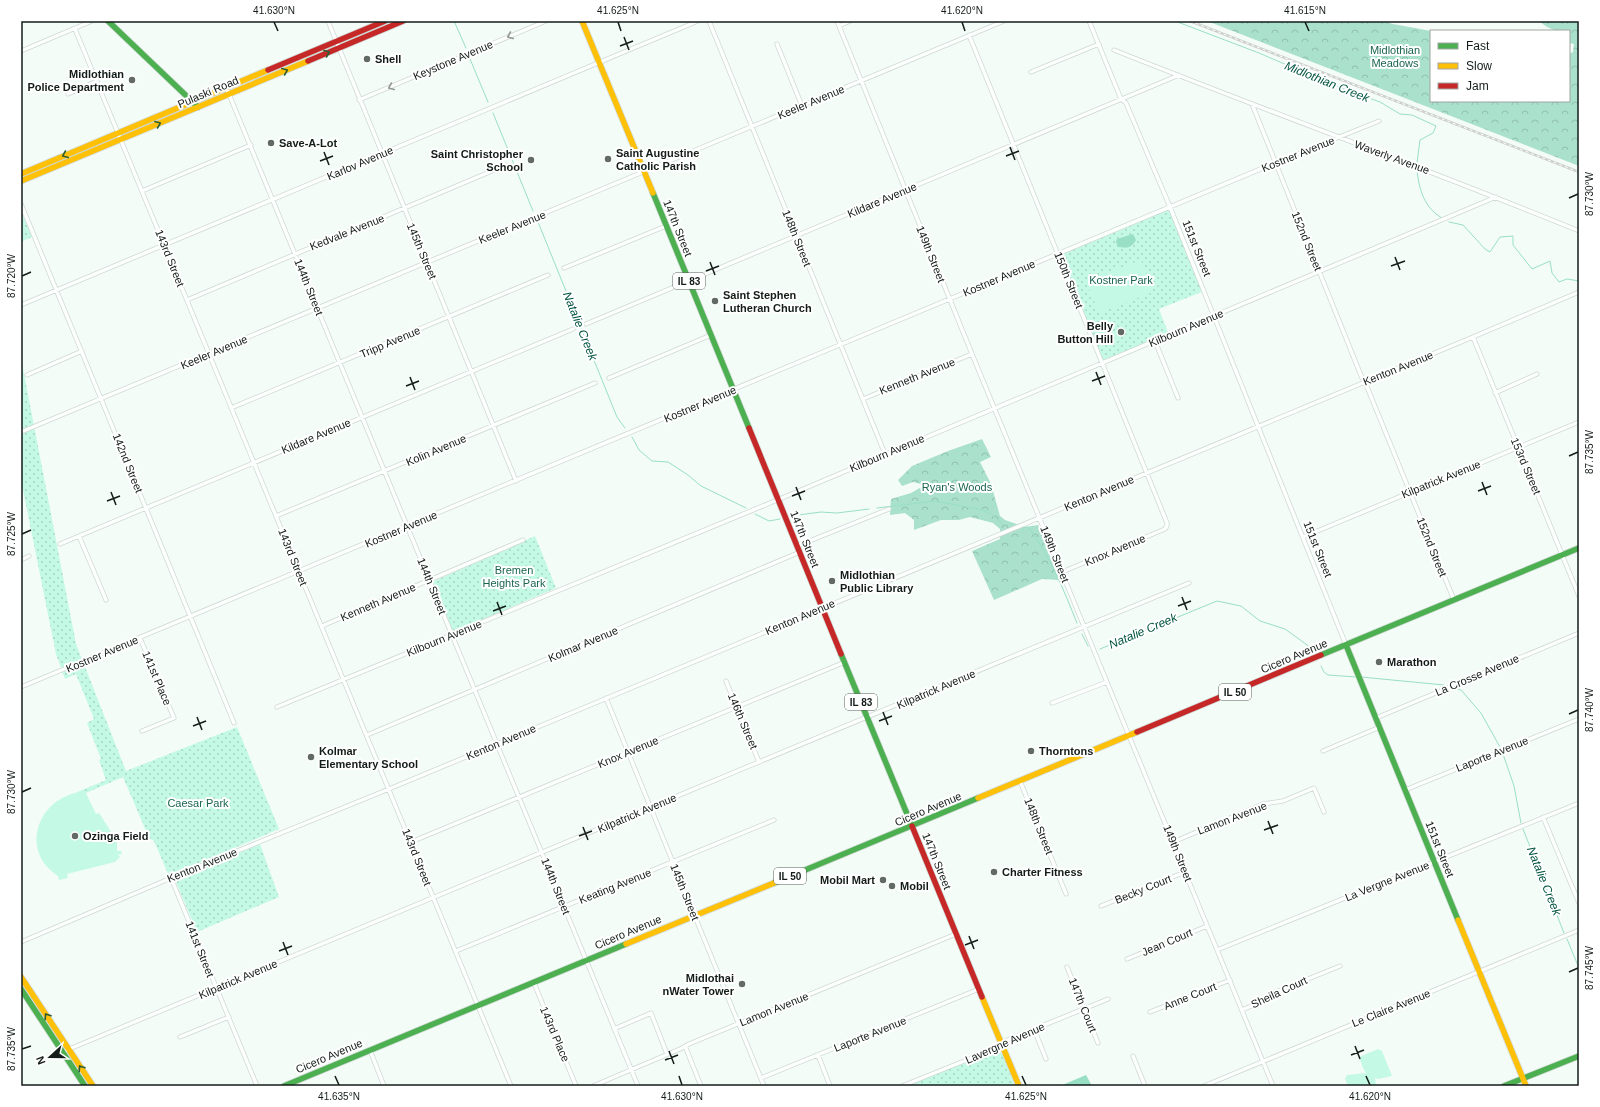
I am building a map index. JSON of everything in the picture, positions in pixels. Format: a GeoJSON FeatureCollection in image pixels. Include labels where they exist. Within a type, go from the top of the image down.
{"type":"FeatureCollection","features":[{"type":"Feature","properties":{"kind":"main road"},"geometry":{"type":"LineString","coordinates":[[108,21],[198,107]]}},
{"type":"Feature","properties":{"kind":"main road","name":"Pulaski Road"},"geometry":{"type":"LineString","coordinates":[[21,174],[385,21]]}},
{"type":"Feature","properties":{"kind":"main road","name":"Pulaski Road"},"geometry":{"type":"LineString","coordinates":[[21,182],[403,21]]}},
{"type":"Feature","properties":{"kind":"main road","name":"147th Street"},"geometry":{"type":"LineString","coordinates":[[582,21],[1018,1086]]}},
{"type":"Feature","properties":{"kind":"main road","name":"Cicero Avenue"},"geometry":{"type":"LineString","coordinates":[[284,1086],[1579,548]]}},
{"type":"Feature","properties":{"kind":"main road","name":"151st Street"},"geometry":{"type":"LineString","coordinates":[[1346,645],[1526,1086]]}},
{"type":"Feature","properties":{"kind":"main road"},"geometry":{"type":"LineString","coordinates":[[21,976],[93,1086]]}},
{"type":"Feature","properties":{"kind":"main road"},"geometry":{"type":"LineString","coordinates":[[21,989],[85,1086]]}},
{"type":"Feature","properties":{"kind":"main road"},"geometry":{"type":"LineString","coordinates":[[1504,1086],[1579,1056]]}},
{"type":"Feature","properties":{"kind":"street"},"geometry":{"type":"LineString","coordinates":[[21,51],[92,21]]}},
{"type":"Feature","properties":{"kind":"street","name":"145th Street"},"geometry":{"type":"LineString","coordinates":[[328,21],[516,481]]}},
{"type":"Feature","properties":{"kind":"street","name":"Keystone Avenue"},"geometry":{"type":"LineString","coordinates":[[360,100],[546,21]]}},
{"type":"Feature","properties":{"kind":"street","name":"Karlov Avenue"},"geometry":{"type":"LineString","coordinates":[[21,305],[698,21]]}},
{"type":"Feature","properties":{"kind":"street","name":"148th Street"},"geometry":{"type":"LineString","coordinates":[[709,21],[885,454]]}},
{"type":"Feature","properties":{"kind":"street","name":"149th Street"},"geometry":{"type":"LineString","coordinates":[[837,21],[994,408],[1273,1086]]}},
{"type":"Feature","properties":{"kind":"street"},"geometry":{"type":"LineString","coordinates":[[839,26],[850,21]]}},
{"type":"Feature","properties":{"kind":"street","name":"Keeler Avenue"},"geometry":{"type":"LineString","coordinates":[[21,432],[802,106],[1001,21]]}},
{"type":"Feature","properties":{"kind":"street","name":"151st Street"},"geometry":{"type":"LineString","coordinates":[[1089,21],[1121,99],[1126,103],[1170,207],[1346,645]]}},
{"type":"Feature","properties":{"kind":"street","name":"143rd Street"},"geometry":{"type":"LineString","coordinates":[[75,29],[511,1086]]}},
{"type":"Feature","properties":{"kind":"street","name":"150th Street"},"geometry":{"type":"LineString","coordinates":[[969,35],[1168,526]]}},
{"type":"Feature","properties":{"kind":"street"},"geometry":{"type":"LineString","coordinates":[[777,44],[802,106]]}},
{"type":"Feature","properties":{"kind":"street"},"geometry":{"type":"LineString","coordinates":[[1031,72],[1099,44]]}},
{"type":"Feature","properties":{"kind":"street","name":"Waverly Avenue"},"geometry":{"type":"LineString","coordinates":[[1114,50],[1496,197],[1579,231]]}},
{"type":"Feature","properties":{"kind":"street","name":"Kildare Avenue"},"geometry":{"type":"LineString","coordinates":[[586,324],[1179,75]]}},
{"type":"Feature","properties":{"kind":"street"},"geometry":{"type":"LineString","coordinates":[[68,94],[97,81]]}},
{"type":"Feature","properties":{"kind":"street","name":"144th Street"},"geometry":{"type":"LineString","coordinates":[[226,87],[638,1086]]}},
{"type":"Feature","properties":{"kind":"street","name":"152nd Street"},"geometry":{"type":"LineString","coordinates":[[1252,104],[1319,272],[1454,600]]}},
{"type":"Feature","properties":{"kind":"street","name":"Kostner Avenue"},"geometry":{"type":"LineString","coordinates":[[21,688],[1275,163],[1379,121]]}},
{"type":"Feature","properties":{"kind":"street"},"geometry":{"type":"LineString","coordinates":[[142,191],[251,145]]}},
{"type":"Feature","properties":{"kind":"street","name":"Kedvale Avenue"},"geometry":{"type":"LineString","coordinates":[[187,300],[506,166]]}},
{"type":"Feature","properties":{"kind":"street","name":"Kilbourn Avenue"},"geometry":{"type":"LineString","coordinates":[[277,707],[778,499],[1496,197]]}},
{"type":"Feature","properties":{"kind":"street","name":"142nd Street"},"geometry":{"type":"LineString","coordinates":[[21,204],[234,723]]}},
{"type":"Feature","properties":{"kind":"street"},"geometry":{"type":"LineString","coordinates":[[564,268],[666,226]]}},
{"type":"Feature","properties":{"kind":"street","name":"Tripp Avenue"},"geometry":{"type":"LineString","coordinates":[[232,408],[548,275]]}},
{"type":"Feature","properties":{"kind":"street","name":"Kenton Avenue"},"geometry":{"type":"LineString","coordinates":[[21,942],[171,878],[389,789],[1147,473],[1364,380],[1473,337],[1579,292]]}},
{"type":"Feature","properties":{"kind":"street","name":"Kildare Avenue"},"geometry":{"type":"LineString","coordinates":[[60,544],[573,329]]}},
{"type":"Feature","properties":{"kind":"street"},"geometry":{"type":"LineString","coordinates":[[609,378],[711,335]]}},
{"type":"Feature","properties":{"kind":"street","name":"153rd Street"},"geometry":{"type":"LineString","coordinates":[[1473,337],[1579,596]]}},
{"type":"Feature","properties":{"kind":"street"},"geometry":{"type":"LineString","coordinates":[[1155,341],[1178,398]]}},
{"type":"Feature","properties":{"kind":"street"},"geometry":{"type":"LineString","coordinates":[[26,374],[82,351]]}},
{"type":"Feature","properties":{"kind":"street","name":"Kenneth Avenue"},"geometry":{"type":"LineString","coordinates":[[863,399],[972,354]]}},
{"type":"Feature","properties":{"kind":"street"},"geometry":{"type":"LineString","coordinates":[[1495,393],[1537,374]]}},
{"type":"Feature","properties":{"kind":"street","name":"Kolin Avenue"},"geometry":{"type":"LineString","coordinates":[[276,516],[596,383]]}},
{"type":"Feature","properties":{"kind":"street","name":"Kilpatrick Avenue"},"geometry":{"type":"LineString","coordinates":[[1302,537],[1579,422]]}},
{"type":"Feature","properties":{"kind":"street","name":"Kolmar Avenue"},"geometry":{"type":"LineString","coordinates":[[367,735],[475,690],[799,549],[889,508]]}},
{"type":"Feature","properties":{"kind":"street","name":"Knox Avenue"},"geometry":{"type":"LineString","coordinates":[[1062,572],[1165,529],[1168,526]]}},
{"type":"Feature","properties":{"kind":"street"},"geometry":{"type":"LineString","coordinates":[[79,536],[106,600]]}},
{"type":"Feature","properties":{"kind":"street","name":"Kenneth Avenue"},"geometry":{"type":"LineString","coordinates":[[322,626],[523,540]]}},
{"type":"Feature","properties":{"kind":"street"},"geometry":{"type":"LineString","coordinates":[[21,560],[29,556]]}},
{"type":"Feature","properties":{"kind":"street","name":"Kilpatrick Avenue"},"geometry":{"type":"LineString","coordinates":[[63,1053],[69,1049],[650,807],[868,718],[1189,583]]}},
{"type":"Feature","properties":{"kind":"street","name":"La Crosse Avenue"},"geometry":{"type":"LineString","coordinates":[[1376,718],[1579,633]]}},
{"type":"Feature","properties":{"kind":"street","name":"141st Place"},"geometry":{"type":"LineString","coordinates":[[140,638],[174,718],[142,732]]}},
{"type":"Feature","properties":{"kind":"street","name":"Knox Avenue"},"geometry":{"type":"LineString","coordinates":[[411,842],[845,662]]}},
{"type":"Feature","properties":{"kind":"street","name":"146th Street"},"geometry":{"type":"LineString","coordinates":[[726,681],[759,762]]}},
{"type":"Feature","properties":{"kind":"street"},"geometry":{"type":"LineString","coordinates":[[1052,704],[1107,682]]}},
{"type":"Feature","properties":{"kind":"street","name":"145th Street"},"geometry":{"type":"LineString","coordinates":[[606,698],[764,1086]]}},
{"type":"Feature","properties":{"kind":"street","name":"Laporte Avenue"},"geometry":{"type":"LineString","coordinates":[[1405,790],[1579,718]]}},
{"type":"Feature","properties":{"kind":"street"},"geometry":{"type":"LineString","coordinates":[[1324,751],[1380,727]]}},
{"type":"Feature","properties":{"kind":"street","name":"148th Street"},"geometry":{"type":"LineString","coordinates":[[1020,781],[1066,894]]}},
{"type":"Feature","properties":{"kind":"street","name":"Lamon Avenue"},"geometry":{"type":"LineString","coordinates":[[1173,842],[1263,804],[1283,801],[1314,788],[1324,812]]}},
{"type":"Feature","properties":{"kind":"street","name":"La Vergne Avenue"},"geometry":{"type":"LineString","coordinates":[[1217,950],[1579,803]]}},
{"type":"Feature","properties":{"kind":"street"},"geometry":{"type":"LineString","coordinates":[[1543,818],[1579,903]]}},
{"type":"Feature","properties":{"kind":"street","name":"Keating Avenue"},"geometry":{"type":"LineString","coordinates":[[456,950],[774,820]]}},
{"type":"Feature","properties":{"kind":"street","name":"Becky Court"},"geometry":{"type":"LineString","coordinates":[[1101,906],[1185,872]]}},
{"type":"Feature","properties":{"kind":"street","name":"141st Street"},"geometry":{"type":"LineString","coordinates":[[171,878],[257,1086]]}},
{"type":"Feature","properties":{"kind":"street","name":"Jean Court"},"geometry":{"type":"LineString","coordinates":[[1128,959],[1207,926]]}},
{"type":"Feature","properties":{"kind":"street","name":"Le Claire Avenue"},"geometry":{"type":"LineString","coordinates":[[1206,1086],[1579,930]]}},
{"type":"Feature","properties":{"kind":"street","name":"Lamon Avenue"},"geometry":{"type":"LineString","coordinates":[[593,1086],[685,1046],[956,934]]}},
{"type":"Feature","properties":{"kind":"street","name":"Sheila Court"},"geometry":{"type":"LineString","coordinates":[[1242,1010],[1263,1002],[1276,992],[1340,966]]}},
{"type":"Feature","properties":{"kind":"street","name":"147th Court"},"geometry":{"type":"LineString","coordinates":[[1067,967],[1098,1043]]}},
{"type":"Feature","properties":{"kind":"street","name":"Anne Court"},"geometry":{"type":"LineString","coordinates":[[1150,1012],[1230,980]]}},
{"type":"Feature","properties":{"kind":"street","name":"143rd Place"},"geometry":{"type":"LineString","coordinates":[[534,983],[576,1086]]}},
{"type":"Feature","properties":{"kind":"street","name":"Laporte Avenue"},"geometry":{"type":"LineString","coordinates":[[761,1078],[979,989]]}},
{"type":"Feature","properties":{"kind":"street","name":"Lavergne Avenue"},"geometry":{"type":"LineString","coordinates":[[902,1086],[994,1049],[1001,1044],[1034,1029],[1108,999]]}},
{"type":"Feature","properties":{"kind":"street"},"geometry":{"type":"LineString","coordinates":[[614,1029],[651,1013],[667,1054]]}},
{"type":"Feature","properties":{"kind":"street"},"geometry":{"type":"LineString","coordinates":[[180,1037],[229,1018]]}},
{"type":"Feature","properties":{"kind":"street"},"geometry":{"type":"LineString","coordinates":[[1034,1029],[1046,1059]]}},
{"type":"Feature","properties":{"kind":"street"},"geometry":{"type":"LineString","coordinates":[[685,1046],[701,1086]]}},
{"type":"Feature","properties":{"kind":"street"},"geometry":{"type":"LineString","coordinates":[[370,1050],[384,1086]]}},
{"type":"Feature","properties":{"kind":"street"},"geometry":{"type":"LineString","coordinates":[[818,1055],[830,1086]]}},
{"type":"Feature","properties":{"kind":"street"},"geometry":{"type":"LineString","coordinates":[[1133,1056],[1145,1086]]}},
{"type":"Feature","properties":{"kind":"green space","name":"Midlothian Meadows"},"geometry":{"type":"Polygon","coordinates":[[[1207,21],[1382,21],[1430,31],[1430,102],[1570,102],[1570,54],[1573,52],[1574,44],[1570,43],[1570,30],[1557,30],[1549,28],[1540,21],[1579,21],[1579,166],[1207,21]]]}},
{"type":"Feature","properties":{"kind":"green space","name":"Kostner Park"},"geometry":{"type":"Polygon","coordinates":[[[1170,207],[1204,291],[1159,309],[1169,335],[1103,363],[1058,254],[1170,207]]]}},
{"type":"Feature","properties":{"kind":"green space"},"geometry":{"type":"Polygon","coordinates":[[[21,211],[32,237],[21,242],[21,211]]]}},
{"type":"Feature","properties":{"kind":"green space"},"geometry":{"type":"Polygon","coordinates":[[[1141,260],[1153,292],[1099,313],[1086,281],[1141,260]]]}},
{"type":"Feature","properties":{"kind":"green space","name":"Caesar Park"},"geometry":{"type":"Polygon","coordinates":[[[21,358],[76,644],[126,771],[237,727],[279,829],[169,876],[154,841],[149,838],[123,777],[86,793],[75,793],[106,780],[99,760],[101,759],[87,723],[94,719],[76,674],[65,679],[56,654],[21,480],[21,358]]]}},
{"type":"Feature","properties":{"kind":"green space","name":"Ryan's Woods"},"geometry":{"type":"Polygon","coordinates":[[[982,439],[991,457],[980,462],[991,484],[1000,516],[1005,520],[1025,527],[1038,525],[1059,580],[1042,579],[994,600],[972,551],[1000,539],[1000,529],[993,523],[970,517],[959,520],[941,520],[914,530],[914,520],[905,513],[890,515],[891,499],[911,493],[925,485],[913,482],[902,486],[898,480],[912,466],[982,439]]]}},
{"type":"Feature","properties":{"kind":"green space","name":"Bremen Heights Park"},"geometry":{"type":"Polygon","coordinates":[[[535,536],[556,588],[453,632],[432,582],[535,536]]]}},
{"type":"Feature","properties":{"kind":"green space","name":"Ozinga Field"},"geometry":{"type":"Polygon","coordinates":[[[75,793],[86,793],[96,814],[99,813],[117,841],[117,851],[121,851],[122,854],[118,855],[120,857],[115,862],[67,874],[68,878],[59,880],[58,876],[46,866],[39,855],[37,842],[38,830],[42,818],[50,807],[61,798],[75,793]]]}},
{"type":"Feature","properties":{"kind":"green space"},"geometry":{"type":"Polygon","coordinates":[[[260,844],[279,897],[197,932],[175,880],[260,844]]]}},
{"type":"Feature","properties":{"kind":"green space"},"geometry":{"type":"Polygon","coordinates":[[[1378,1049],[1382,1051],[1392,1076],[1378,1079],[1375,1078],[1376,1086],[1348,1086],[1345,1079],[1347,1075],[1366,1073],[1359,1057],[1378,1049]]]}},
{"type":"Feature","properties":{"kind":"green space"},"geometry":{"type":"Polygon","coordinates":[[[991,1051],[1001,1053],[1003,1055],[1015,1086],[907,1086],[991,1051]]]}},
{"type":"Feature","properties":{"kind":"shaded area"},"geometry":{"type":"Polygon","coordinates":[[[1133,234],[1136,240],[1132,245],[1126,248],[1118,247],[1116,242],[1117,239],[1133,234]]]}},
{"type":"Feature","properties":{"kind":"shaded area"},"geometry":{"type":"Polygon","coordinates":[[[1086,1075],[1092,1086],[1060,1086],[1086,1075]]]}},
{"type":"Feature","properties":{"kind":"waterway","name":"Natalie Creek"},"geometry":{"type":"LineString","coordinates":[[454,21],[466,48]]}},
{"type":"Feature","properties":{"kind":"waterway","name":"Midlothian Creek"},"geometry":{"type":"LineString","coordinates":[[1175,21],[1259,53],[1333,85],[1380,102],[1400,114],[1412,115],[1436,126],[1433,133],[1420,140],[1417,163]]}},
{"type":"Feature","properties":{"kind":"waterway","name":"Natalie Creek"},"geometry":{"type":"LineString","coordinates":[[470,59],[488,102]]}},
{"type":"Feature","properties":{"kind":"waterway","name":"Natalie Creek"},"geometry":{"type":"LineString","coordinates":[[493,113],[533,211]]}},
{"type":"Feature","properties":{"kind":"waterway","name":"Midlothian Creek"},"geometry":{"type":"LineString","coordinates":[[1417,170],[1421,191],[1427,203],[1431,209],[1442,218]]}},
{"type":"Feature","properties":{"kind":"waterway","name":"Natalie Creek"},"geometry":{"type":"LineString","coordinates":[[538,222],[617,417],[625,428]]}},
{"type":"Feature","properties":{"kind":"waterway","name":"Midlothian Creek"},"geometry":{"type":"LineString","coordinates":[[1449,222],[1463,225],[1485,249],[1490,252],[1500,237],[1513,236],[1513,245],[1532,269],[1550,261],[1552,273],[1559,282],[1567,279],[1579,281]]}},
{"type":"Feature","properties":{"kind":"waterway","name":"Natalie Creek"},"geometry":{"type":"LineString","coordinates":[[632,437],[639,450],[652,461],[668,462],[688,475],[701,486],[746,508]]}},
{"type":"Feature","properties":{"kind":"waterway","name":"Natalie Creek"},"geometry":{"type":"LineString","coordinates":[[877,508],[935,501],[983,510],[991,514],[1002,523]]}},
{"type":"Feature","properties":{"kind":"waterway","name":"Natalie Creek"},"geometry":{"type":"LineString","coordinates":[[790,516],[821,512],[837,513],[869,509]]}},
{"type":"Feature","properties":{"kind":"waterway","name":"Natalie Creek"},"geometry":{"type":"LineString","coordinates":[[755,514],[769,521],[780,519]]}},
{"type":"Feature","properties":{"kind":"waterway","name":"Natalie Creek"},"geometry":{"type":"LineString","coordinates":[[1023,529],[1026,527],[1029,528],[1044,550],[1077,623]]}},
{"type":"Feature","properties":{"kind":"waterway","name":"Natalie Creek"},"geometry":{"type":"LineString","coordinates":[[1100,649],[1217,601],[1241,606],[1260,621],[1285,629],[1314,650]]}},
{"type":"Feature","properties":{"kind":"waterway","name":"Natalie Creek"},"geometry":{"type":"LineString","coordinates":[[1082,634],[1088,646]]}},
{"type":"Feature","properties":{"kind":"waterway","name":"Natalie Creek"},"geometry":{"type":"LineString","coordinates":[[1321,666],[1324,672],[1328,675],[1356,677]]}},
{"type":"Feature","properties":{"kind":"waterway","name":"Natalie Creek"},"geometry":{"type":"LineString","coordinates":[[1361,677],[1444,685]]}},
{"type":"Feature","properties":{"kind":"waterway","name":"Natalie Creek"},"geometry":{"type":"LineString","coordinates":[[1457,689],[1461,690],[1481,713],[1500,747]]}},
{"type":"Feature","properties":{"kind":"waterway","name":"Natalie Creek"},"geometry":{"type":"LineString","coordinates":[[1503,754],[1514,786],[1521,823]]}},
{"type":"Feature","properties":{"kind":"waterway","name":"Natalie Creek"},"geometry":{"type":"LineString","coordinates":[[1523,829],[1564,933]]}},
{"type":"Feature","properties":{"kind":"waterway","name":"Natalie Creek"},"geometry":{"type":"LineString","coordinates":[[1567,939],[1579,968]]}},
{"type":"Feature","properties":{"kind":"railway"},"geometry":{"type":"LineString","coordinates":[[1190,21],[1579,172]]}},
{"type":"Feature","properties":{"kind":"traffic: fast"},"geometry":{"type":"LineString","coordinates":[[108,21],[198,107]]}},
{"type":"Feature","properties":{"kind":"traffic: fast"},"geometry":{"type":"LineString","coordinates":[[653,193],[749,428]]}},
{"type":"Feature","properties":{"kind":"traffic: fast"},"geometry":{"type":"LineString","coordinates":[[1321,655],[1579,548]]}},
{"type":"Feature","properties":{"kind":"traffic: fast"},"geometry":{"type":"LineString","coordinates":[[1346,645],[1458,920]]}},
{"type":"Feature","properties":{"kind":"traffic: fast"},"geometry":{"type":"LineString","coordinates":[[841,654],[912,826]]}},
{"type":"Feature","properties":{"kind":"traffic: fast"},"geometry":{"type":"LineString","coordinates":[[774,883],[978,798]]}},
{"type":"Feature","properties":{"kind":"traffic: fast"},"geometry":{"type":"LineString","coordinates":[[284,1086],[626,944]]}},
{"type":"Feature","properties":{"kind":"traffic: fast"},"geometry":{"type":"LineString","coordinates":[[21,989],[85,1086]]}},
{"type":"Feature","properties":{"kind":"traffic: fast"},"geometry":{"type":"LineString","coordinates":[[1504,1086],[1579,1056]]}},
{"type":"Feature","properties":{"kind":"traffic: slow"},"geometry":{"type":"LineString","coordinates":[[582,21],[653,193]]}},
{"type":"Feature","properties":{"kind":"traffic: slow"},"geometry":{"type":"LineString","coordinates":[[21,181],[308,61]]}},
{"type":"Feature","properties":{"kind":"traffic: slow"},"geometry":{"type":"LineString","coordinates":[[21,174],[268,70]]}},
{"type":"Feature","properties":{"kind":"traffic: slow"},"geometry":{"type":"LineString","coordinates":[[978,798],[1137,732]]}},
{"type":"Feature","properties":{"kind":"traffic: slow"},"geometry":{"type":"LineString","coordinates":[[626,944],[774,883]]}},
{"type":"Feature","properties":{"kind":"traffic: slow"},"geometry":{"type":"LineString","coordinates":[[1458,920],[1526,1086]]}},
{"type":"Feature","properties":{"kind":"traffic: slow"},"geometry":{"type":"LineString","coordinates":[[21,977],[93,1086]]}},
{"type":"Feature","properties":{"kind":"traffic: slow"},"geometry":{"type":"LineString","coordinates":[[982,997],[1019,1086]]}},
{"type":"Feature","properties":{"kind":"traffic: jam"},"geometry":{"type":"LineString","coordinates":[[268,70],[385,21]]}},
{"type":"Feature","properties":{"kind":"traffic: jam"},"geometry":{"type":"LineString","coordinates":[[308,61],[403,21]]}},
{"type":"Feature","properties":{"kind":"traffic: jam"},"geometry":{"type":"LineString","coordinates":[[749,428],[841,654]]}},
{"type":"Feature","properties":{"kind":"traffic: jam"},"geometry":{"type":"LineString","coordinates":[[1137,732],[1321,655]]}},
{"type":"Feature","properties":{"kind":"traffic: jam"},"geometry":{"type":"LineString","coordinates":[[912,826],[982,997]]}},
{"type":"Feature","properties":{"kind":"place","name":"Shell"},"geometry":{"type":"Point","coordinates":[367,59]}},
{"type":"Feature","properties":{"kind":"place","name":"Midlothian Police Department"},"geometry":{"type":"Point","coordinates":[132,80]}},
{"type":"Feature","properties":{"kind":"place","name":"Save-A-Lot"},"geometry":{"type":"Point","coordinates":[271,143]}},
{"type":"Feature","properties":{"kind":"place","name":"Saint Augustine Catholic Parish"},"geometry":{"type":"Point","coordinates":[608,159]}},
{"type":"Feature","properties":{"kind":"place","name":"Saint Christopher School"},"geometry":{"type":"Point","coordinates":[531,160]}},
{"type":"Feature","properties":{"kind":"place","name":"Saint Stephen Lutheran Church"},"geometry":{"type":"Point","coordinates":[715,301]}},
{"type":"Feature","properties":{"kind":"place","name":"Belly Button Hill"},"geometry":{"type":"Point","coordinates":[1121,332]}},
{"type":"Feature","properties":{"kind":"place","name":"Midlothian Public Library"},"geometry":{"type":"Point","coordinates":[832,581]}},
{"type":"Feature","properties":{"kind":"place","name":"Marathon"},"geometry":{"type":"Point","coordinates":[1379,662]}},
{"type":"Feature","properties":{"kind":"place","name":"Thorntons"},"geometry":{"type":"Point","coordinates":[1031,751]}},
{"type":"Feature","properties":{"kind":"place","name":"Kolmar Elementary School"},"geometry":{"type":"Point","coordinates":[311,757]}},
{"type":"Feature","properties":{"kind":"place","name":"Ozinga Field"},"geometry":{"type":"Point","coordinates":[75,836]}},
{"type":"Feature","properties":{"kind":"place","name":"Charter Fitness"},"geometry":{"type":"Point","coordinates":[994,872]}},
{"type":"Feature","properties":{"kind":"place","name":"Mobil Mart"},"geometry":{"type":"Point","coordinates":[883,880]}},
{"type":"Feature","properties":{"kind":"place","name":"Mobil"},"geometry":{"type":"Point","coordinates":[892,886]}},
{"type":"Feature","properties":{"kind":"place","name":"Midlothai nWater Tower"},"geometry":{"type":"Point","coordinates":[742,984]}}]}
